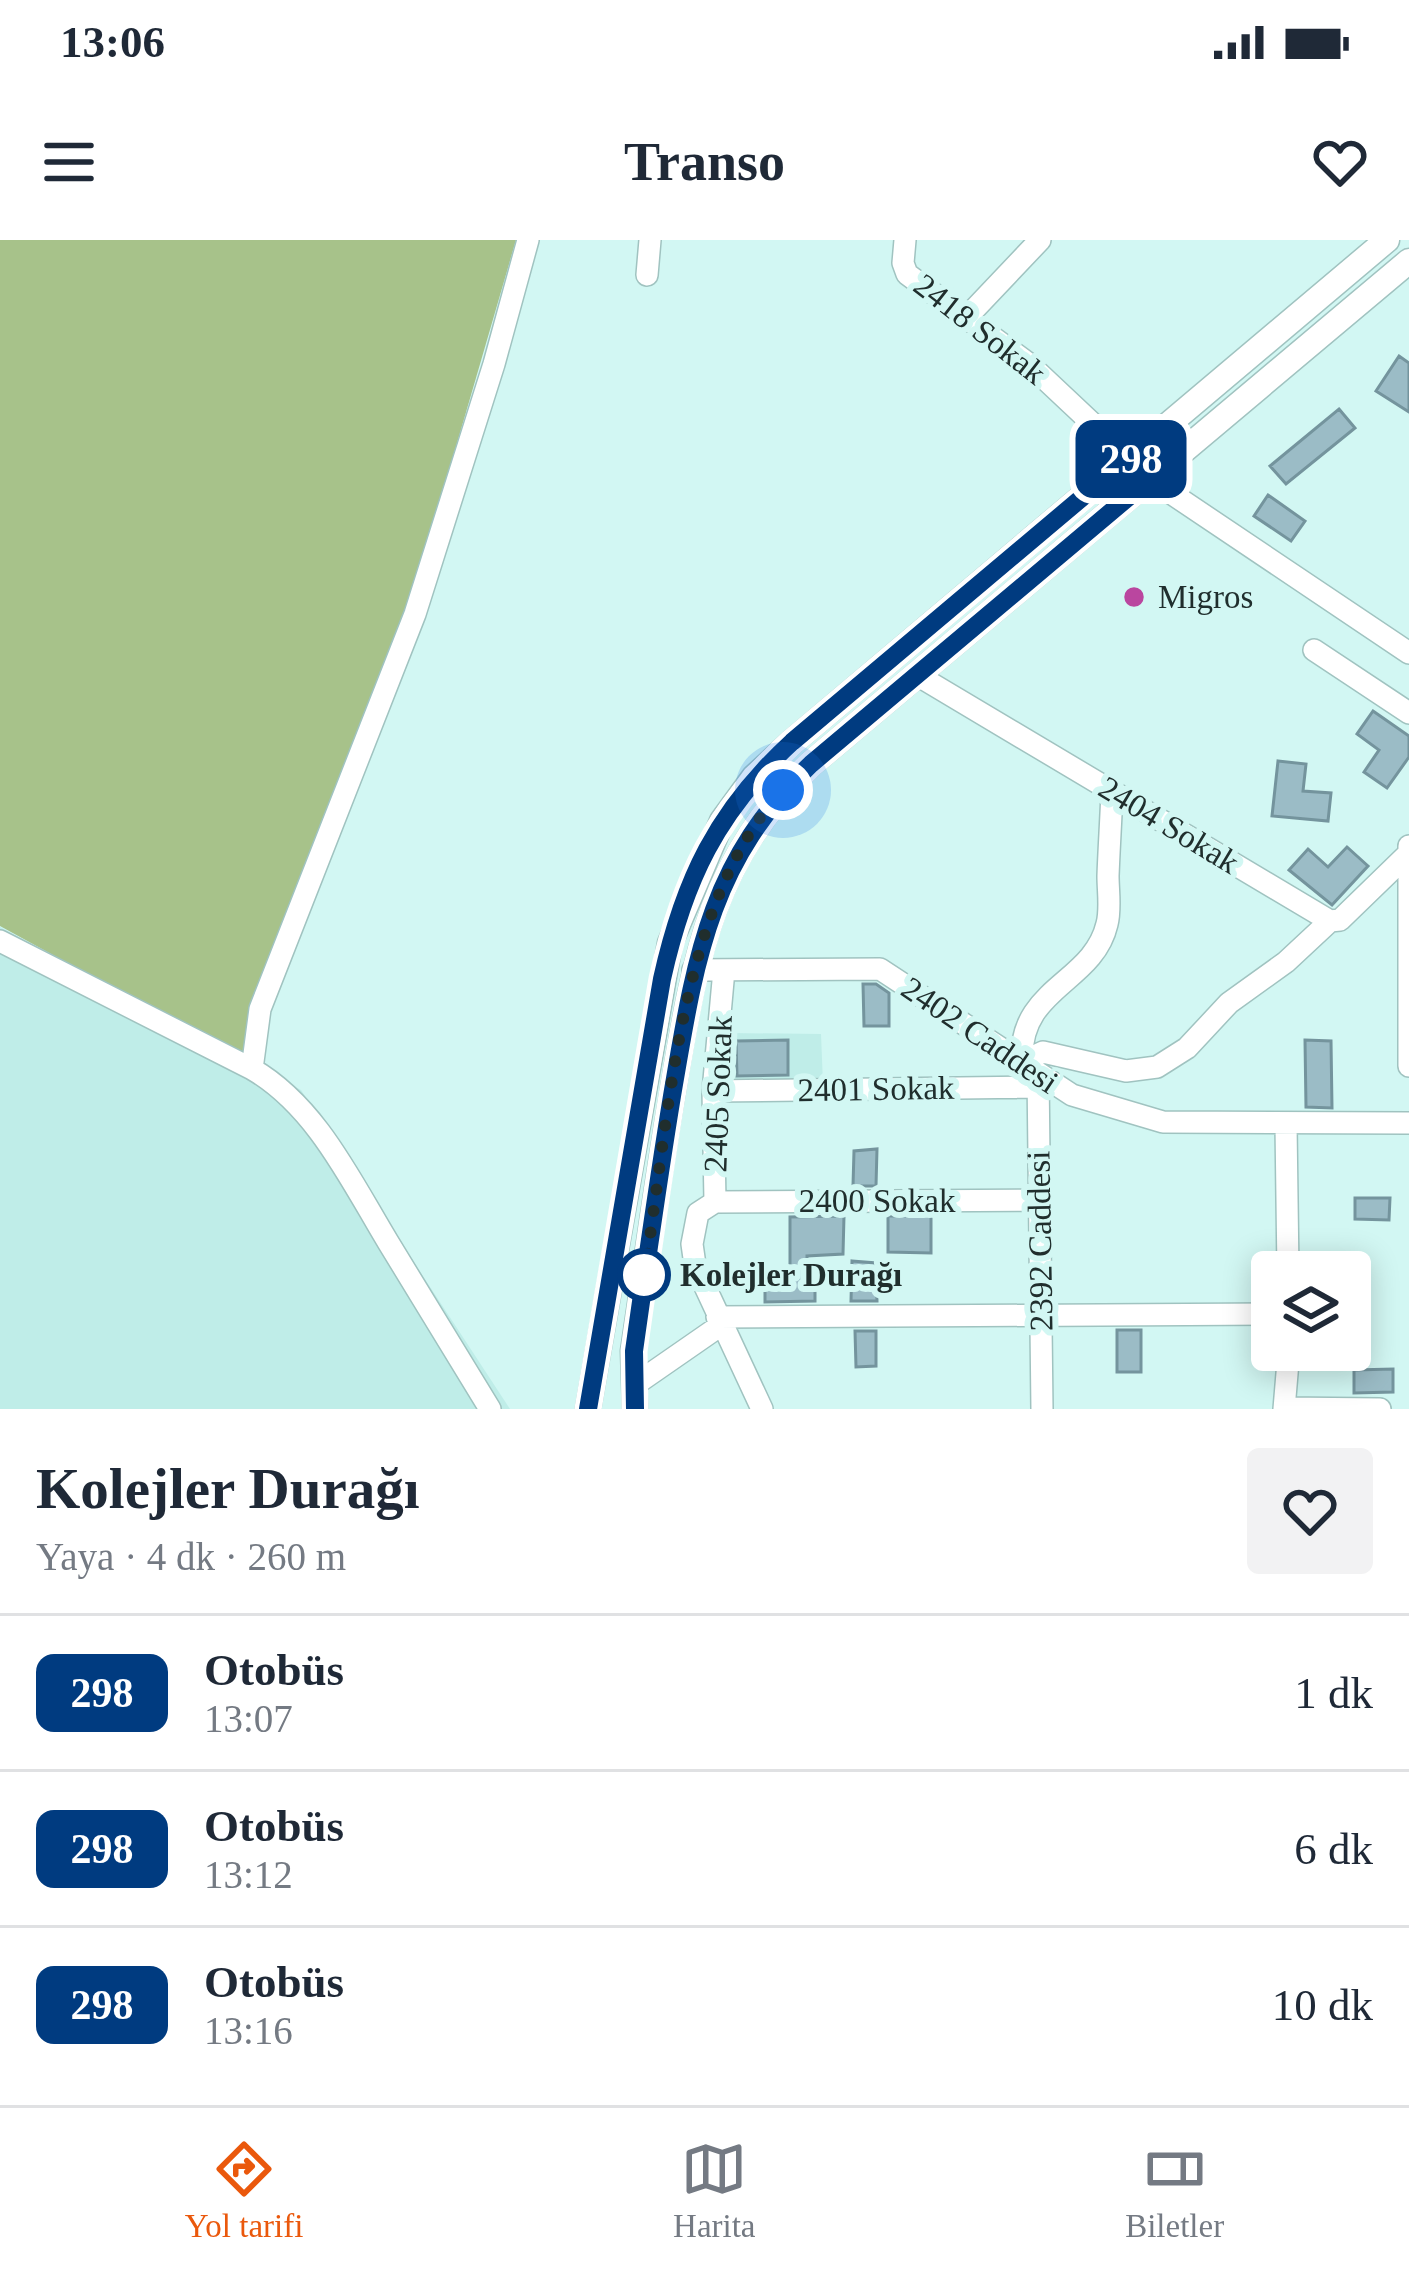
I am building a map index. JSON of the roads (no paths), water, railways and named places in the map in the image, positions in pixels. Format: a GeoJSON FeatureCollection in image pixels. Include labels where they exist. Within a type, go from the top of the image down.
{"type":"FeatureCollection","features":[{"type":"Feature","properties":{"kind":"main road"},"geometry":{"type":"LineString","coordinates":[[588,1409],[665,961],[688,893],[722,821],[754,777],[792,742],[1387,240]]}},
{"type":"Feature","properties":{"kind":"main road"},"geometry":{"type":"LineString","coordinates":[[634,1398],[634,1351],[693,970],[723,885],[769,805],[811,764],[1409,261]]}},
{"type":"Feature","properties":{"kind":"main road"},"geometry":{"type":"LineString","coordinates":[[1129,458],[1150,479]]}},
{"type":"Feature","properties":{"kind":"street"},"geometry":{"type":"LineString","coordinates":[[252,1070],[260,1009],[415,614],[528,240]]}},
{"type":"Feature","properties":{"kind":"street"},"geometry":{"type":"LineString","coordinates":[[647,275],[650,240]]}},
{"type":"Feature","properties":{"kind":"street","name":"2418 Sokak"},"geometry":{"type":"LineString","coordinates":[[905,240],[904,269],[938,310],[967,317],[1029,364],[1129,458]]}},
{"type":"Feature","properties":{"kind":"street"},"geometry":{"type":"LineString","coordinates":[[967,317],[1040,240]]}},
{"type":"Feature","properties":{"kind":"street"},"geometry":{"type":"LineString","coordinates":[[1150,479],[1408,650]]}},
{"type":"Feature","properties":{"kind":"street"},"geometry":{"type":"LineString","coordinates":[[1314,650],[1409,713]]}},
{"type":"Feature","properties":{"kind":"street","name":"2404 Sokak"},"geometry":{"type":"LineString","coordinates":[[917,675],[1330,921]]}},
{"type":"Feature","properties":{"kind":"street","name":"2392 Caddesi"},"geometry":{"type":"LineString","coordinates":[[1042,1409],[1033,1074],[1021,1040],[1035,1009],[1064,978],[1093,958],[1108,922],[1112,791]]}},
{"type":"Feature","properties":{"kind":"street"},"geometry":{"type":"LineString","coordinates":[[1330,921],[1340,920],[1408,850]]}},
{"type":"Feature","properties":{"kind":"street"},"geometry":{"type":"LineString","coordinates":[[1408,850],[1409,1060]]}},
{"type":"Feature","properties":{"kind":"street","name":"2401 Sokak"},"geometry":{"type":"LineString","coordinates":[[712,1090],[1033,1074],[1043,1052],[1126,1071],[1157,1067],[1187,1048],[1228,1003],[1286,962],[1330,921]]}},
{"type":"Feature","properties":{"kind":"street"},"geometry":{"type":"LineString","coordinates":[[0,941],[278,1084],[344,1171],[490,1409]]}},
{"type":"Feature","properties":{"kind":"street","name":"2402 Caddesi"},"geometry":{"type":"LineString","coordinates":[[693,970],[880,969],[1076,1098],[1163,1121],[1409,1123]]}},
{"type":"Feature","properties":{"kind":"street","name":"2405 Sokak"},"geometry":{"type":"LineString","coordinates":[[724,970],[712,1090],[715,1202],[698,1213],[692,1244],[694,1265],[762,1409]]}},
{"type":"Feature","properties":{"kind":"street"},"geometry":{"type":"LineString","coordinates":[[1286,1125],[1288,1251]]}},
{"type":"Feature","properties":{"kind":"street","name":"2400 Sokak"},"geometry":{"type":"LineString","coordinates":[[715,1202],[1040,1201]]}},
{"type":"Feature","properties":{"kind":"street"},"geometry":{"type":"LineString","coordinates":[[634,1398],[719,1321],[1251,1315]]}},
{"type":"Feature","properties":{"kind":"street"},"geometry":{"type":"LineString","coordinates":[[1287,1371],[1284,1408],[1380,1409]]}},
{"type":"Feature","properties":{"kind":"place","name":"Migros"},"geometry":{"type":"Point","coordinates":[1134,597]}},
{"type":"Feature","properties":{"kind":"place","name":"Kolejler Durağı"},"geometry":{"type":"Point","coordinates":[644,1275]}}]}
